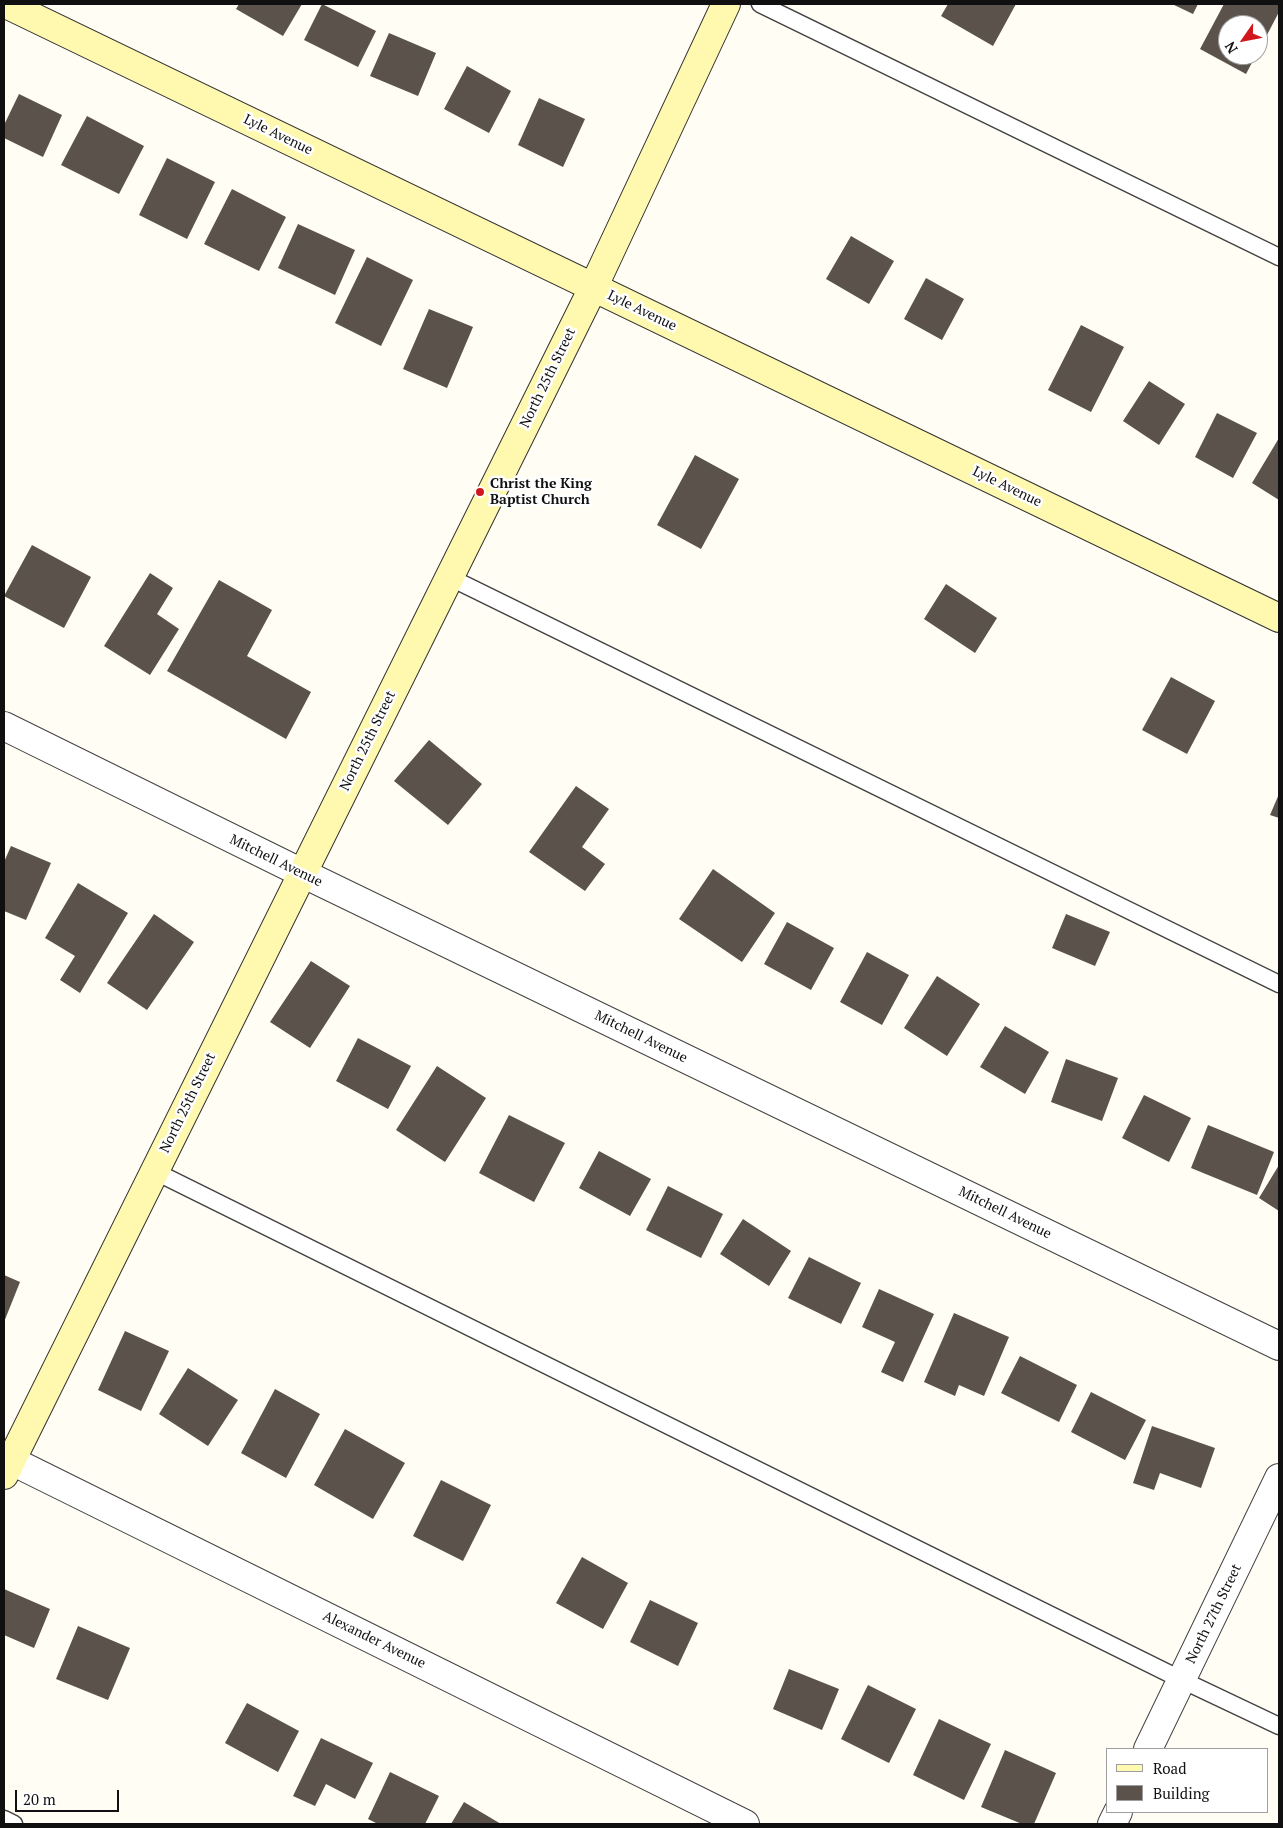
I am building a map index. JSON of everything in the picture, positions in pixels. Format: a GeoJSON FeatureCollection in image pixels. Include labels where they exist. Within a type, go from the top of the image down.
{"type":"FeatureCollection","features":[{"type":"Feature","properties":{"kind":"main road","name":"North 25th Street"},"geometry":{"type":"LineString","coordinates":[[6,1464],[154,1171],[593,288],[726,4]]}},
{"type":"Feature","properties":{"kind":"main road","name":"Lyle Avenue"},"geometry":{"type":"LineString","coordinates":[[7,6],[1279,618]]}},
{"type":"Feature","properties":{"kind":"street","name":"Mitchell Avenue"},"geometry":{"type":"LineString","coordinates":[[4,726],[302,873],[1279,1346]]}},
{"type":"Feature","properties":{"kind":"street","name":"Alexander Avenue"},"geometry":{"type":"LineString","coordinates":[[6,1464],[745,1824]]}},
{"type":"Feature","properties":{"kind":"street","name":"North 27th Street"},"geometry":{"type":"LineString","coordinates":[[1148,1748],[1279,1478]]}},
{"type":"Feature","properties":{"kind":"lane"},"geometry":{"type":"LineString","coordinates":[[760,4],[1279,257]]}},
{"type":"Feature","properties":{"kind":"lane"},"geometry":{"type":"LineString","coordinates":[[449,577],[1279,984]]}},
{"type":"Feature","properties":{"kind":"lane"},"geometry":{"type":"LineString","coordinates":[[154,1171],[1182,1680],[1279,1726]]}},
{"type":"Feature","properties":{"kind":"lane"},"geometry":{"type":"LineString","coordinates":[[4,1819],[14,1824]]}},
{"type":"Feature","properties":{"kind":"building"},"geometry":{"type":"Polygon","coordinates":[[[239,4],[302,4],[283,36],[236,9],[239,4]]]}},
{"type":"Feature","properties":{"kind":"building"},"geometry":{"type":"Polygon","coordinates":[[[322,4],[376,31],[358,67],[304,40],[322,4]]]}},
{"type":"Feature","properties":{"kind":"building"},"geometry":{"type":"Polygon","coordinates":[[[948,4],[1016,4],[993,46],[941,16],[948,4]]]}},
{"type":"Feature","properties":{"kind":"building"},"geometry":{"type":"Polygon","coordinates":[[[1172,4],[1198,4],[1193,14],[1172,4]]]}},
{"type":"Feature","properties":{"kind":"building"},"geometry":{"type":"Polygon","coordinates":[[[1224,4],[1279,4],[1279,12],[1268,33],[1268,15],[1218,15],[1224,4]]]}},
{"type":"Feature","properties":{"kind":"building"},"geometry":{"type":"Polygon","coordinates":[[[1218,15],[1218,59],[1200,49],[1218,15]]]}},
{"type":"Feature","properties":{"kind":"building"},"geometry":{"type":"Polygon","coordinates":[[[389,33],[436,53],[418,96],[370,76],[389,33]]]}},
{"type":"Feature","properties":{"kind":"building"},"geometry":{"type":"Polygon","coordinates":[[[1229,65],[1251,65],[1246,74],[1229,65]]]}},
{"type":"Feature","properties":{"kind":"building"},"geometry":{"type":"Polygon","coordinates":[[[467,66],[511,91],[489,133],[444,109],[467,66]]]}},
{"type":"Feature","properties":{"kind":"building"},"geometry":{"type":"Polygon","coordinates":[[[19,94],[62,115],[43,157],[4,138],[4,125],[19,94]]]}},
{"type":"Feature","properties":{"kind":"building"},"geometry":{"type":"Polygon","coordinates":[[[539,98],[585,119],[563,167],[518,145],[539,98]]]}},
{"type":"Feature","properties":{"kind":"building"},"geometry":{"type":"Polygon","coordinates":[[[87,116],[144,146],[119,194],[61,165],[87,116]]]}},
{"type":"Feature","properties":{"kind":"building"},"geometry":{"type":"Polygon","coordinates":[[[167,158],[215,182],[187,239],[139,215],[167,158]]]}},
{"type":"Feature","properties":{"kind":"building"},"geometry":{"type":"Polygon","coordinates":[[[232,189],[286,217],[259,271],[204,244],[232,189]]]}},
{"type":"Feature","properties":{"kind":"building"},"geometry":{"type":"Polygon","coordinates":[[[298,224],[355,250],[335,295],[278,268],[298,224]]]}},
{"type":"Feature","properties":{"kind":"building"},"geometry":{"type":"Polygon","coordinates":[[[851,236],[894,261],[869,304],[826,279],[851,236]]]}},
{"type":"Feature","properties":{"kind":"building"},"geometry":{"type":"Polygon","coordinates":[[[367,257],[413,280],[381,346],[335,323],[367,257]]]}},
{"type":"Feature","properties":{"kind":"building"},"geometry":{"type":"Polygon","coordinates":[[[926,278],[964,299],[942,340],[904,319],[926,278]]]}},
{"type":"Feature","properties":{"kind":"building"},"geometry":{"type":"Polygon","coordinates":[[[429,309],[473,327],[447,388],[403,369],[429,309]]]}},
{"type":"Feature","properties":{"kind":"building"},"geometry":{"type":"Polygon","coordinates":[[[1081,325],[1124,347],[1091,412],[1048,390],[1081,325]]]}},
{"type":"Feature","properties":{"kind":"building"},"geometry":{"type":"Polygon","coordinates":[[[1149,381],[1185,404],[1159,445],[1123,421],[1149,381]]]}},
{"type":"Feature","properties":{"kind":"building"},"geometry":{"type":"Polygon","coordinates":[[[1217,413],[1257,433],[1233,478],[1195,457],[1217,413]]]}},
{"type":"Feature","properties":{"kind":"building"},"geometry":{"type":"Polygon","coordinates":[[[1279,438],[1279,500],[1252,483],[1279,438]]]}},
{"type":"Feature","properties":{"kind":"building"},"geometry":{"type":"Polygon","coordinates":[[[695,455],[739,479],[701,549],[657,525],[695,455]]]}},
{"type":"Feature","properties":{"kind":"building"},"geometry":{"type":"Polygon","coordinates":[[[32,545],[91,577],[64,628],[4,596],[32,545]]]}},
{"type":"Feature","properties":{"kind":"building"},"geometry":{"type":"Polygon","coordinates":[[[150,573],[173,588],[157,614],[179,629],[150,675],[104,646],[150,573]]]}},
{"type":"Feature","properties":{"kind":"building"},"geometry":{"type":"Polygon","coordinates":[[[219,580],[272,610],[247,656],[311,692],[286,739],[167,671],[219,580]]]}},
{"type":"Feature","properties":{"kind":"building"},"geometry":{"type":"Polygon","coordinates":[[[946,584],[997,618],[975,653],[924,619],[946,584]]]}},
{"type":"Feature","properties":{"kind":"building"},"geometry":{"type":"Polygon","coordinates":[[[1171,677],[1215,701],[1187,754],[1142,730],[1171,677]]]}},
{"type":"Feature","properties":{"kind":"building"},"geometry":{"type":"Polygon","coordinates":[[[429,740],[482,784],[448,825],[394,781],[429,740]]]}},
{"type":"Feature","properties":{"kind":"building"},"geometry":{"type":"Polygon","coordinates":[[[576,786],[609,809],[582,847],[605,864],[585,891],[529,852],[576,786]]]}},
{"type":"Feature","properties":{"kind":"building"},"geometry":{"type":"Polygon","coordinates":[[[1279,794],[1279,818],[1270,815],[1279,794]]]}},
{"type":"Feature","properties":{"kind":"building"},"geometry":{"type":"Polygon","coordinates":[[[11,846],[51,863],[26,920],[4,911],[4,862],[11,846]]]}},
{"type":"Feature","properties":{"kind":"building"},"geometry":{"type":"Polygon","coordinates":[[[713,869],[775,913],[742,962],[679,919],[713,869]]]}},
{"type":"Feature","properties":{"kind":"building"},"geometry":{"type":"Polygon","coordinates":[[[78,883],[128,913],[80,993],[60,980],[75,956],[45,938],[78,883]]]}},
{"type":"Feature","properties":{"kind":"building"},"geometry":{"type":"Polygon","coordinates":[[[154,914],[194,942],[147,1010],[107,983],[154,914]]]}},
{"type":"Feature","properties":{"kind":"building"},"geometry":{"type":"Polygon","coordinates":[[[1066,914],[1110,932],[1095,966],[1052,948],[1066,914]]]}},
{"type":"Feature","properties":{"kind":"building"},"geometry":{"type":"Polygon","coordinates":[[[787,922],[834,948],[811,990],[764,964],[787,922]]]}},
{"type":"Feature","properties":{"kind":"building"},"geometry":{"type":"Polygon","coordinates":[[[867,952],[909,975],[882,1025],[840,1002],[867,952]]]}},
{"type":"Feature","properties":{"kind":"building"},"geometry":{"type":"Polygon","coordinates":[[[311,961],[350,986],[310,1048],[270,1022],[311,961]]]}},
{"type":"Feature","properties":{"kind":"building"},"geometry":{"type":"Polygon","coordinates":[[[937,976],[980,1004],[947,1056],[904,1028],[937,976]]]}},
{"type":"Feature","properties":{"kind":"building"},"geometry":{"type":"Polygon","coordinates":[[[1005,1026],[1049,1052],[1025,1094],[980,1067],[1005,1026]]]}},
{"type":"Feature","properties":{"kind":"building"},"geometry":{"type":"Polygon","coordinates":[[[358,1038],[411,1066],[388,1109],[336,1081],[358,1038]]]}},
{"type":"Feature","properties":{"kind":"building"},"geometry":{"type":"Polygon","coordinates":[[[1066,1059],[1118,1078],[1102,1121],[1051,1102],[1066,1059]]]}},
{"type":"Feature","properties":{"kind":"building"},"geometry":{"type":"Polygon","coordinates":[[[437,1066],[486,1098],[445,1162],[396,1130],[437,1066]]]}},
{"type":"Feature","properties":{"kind":"building"},"geometry":{"type":"Polygon","coordinates":[[[1144,1095],[1191,1118],[1169,1162],[1122,1138],[1144,1095]]]}},
{"type":"Feature","properties":{"kind":"building"},"geometry":{"type":"Polygon","coordinates":[[[509,1115],[565,1143],[534,1202],[479,1173],[509,1115]]]}},
{"type":"Feature","properties":{"kind":"building"},"geometry":{"type":"Polygon","coordinates":[[[1208,1125],[1274,1152],[1257,1195],[1191,1168],[1208,1125]]]}},
{"type":"Feature","properties":{"kind":"building"},"geometry":{"type":"Polygon","coordinates":[[[599,1151],[651,1179],[630,1216],[579,1188],[599,1151]]]}},
{"type":"Feature","properties":{"kind":"building"},"geometry":{"type":"Polygon","coordinates":[[[1279,1165],[1279,1211],[1259,1198],[1279,1165]]]}},
{"type":"Feature","properties":{"kind":"building"},"geometry":{"type":"Polygon","coordinates":[[[668,1186],[723,1214],[701,1258],[646,1230],[668,1186]]]}},
{"type":"Feature","properties":{"kind":"building"},"geometry":{"type":"Polygon","coordinates":[[[743,1219],[791,1251],[769,1286],[720,1254],[743,1219]]]}},
{"type":"Feature","properties":{"kind":"building"},"geometry":{"type":"Polygon","coordinates":[[[809,1257],[861,1283],[841,1324],[788,1298],[809,1257]]]}},
{"type":"Feature","properties":{"kind":"building"},"geometry":{"type":"Polygon","coordinates":[[[4,1275],[20,1282],[4,1322],[4,1275]]]}},
{"type":"Feature","properties":{"kind":"building"},"geometry":{"type":"Polygon","coordinates":[[[879,1289],[934,1314],[903,1382],[881,1372],[895,1342],[862,1327],[879,1289]]]}},
{"type":"Feature","properties":{"kind":"building"},"geometry":{"type":"Polygon","coordinates":[[[954,1313],[1009,1337],[984,1396],[959,1385],[955,1396],[924,1382],[954,1313]]]}},
{"type":"Feature","properties":{"kind":"building"},"geometry":{"type":"Polygon","coordinates":[[[125,1331],[169,1351],[141,1411],[98,1390],[125,1331]]]}},
{"type":"Feature","properties":{"kind":"building"},"geometry":{"type":"Polygon","coordinates":[[[1020,1356],[1077,1385],[1059,1422],[1001,1393],[1020,1356]]]}},
{"type":"Feature","properties":{"kind":"building"},"geometry":{"type":"Polygon","coordinates":[[[188,1368],[238,1400],[208,1446],[159,1414],[188,1368]]]}},
{"type":"Feature","properties":{"kind":"building"},"geometry":{"type":"Polygon","coordinates":[[[275,1389],[320,1414],[286,1478],[241,1453],[275,1389]]]}},
{"type":"Feature","properties":{"kind":"building"},"geometry":{"type":"Polygon","coordinates":[[[1091,1392],[1146,1420],[1125,1460],[1071,1432],[1091,1392]]]}},
{"type":"Feature","properties":{"kind":"building"},"geometry":{"type":"Polygon","coordinates":[[[1152,1426],[1215,1448],[1201,1488],[1160,1473],[1154,1490],[1133,1483],[1152,1426]]]}},
{"type":"Feature","properties":{"kind":"building"},"geometry":{"type":"Polygon","coordinates":[[[345,1429],[405,1463],[373,1519],[314,1485],[345,1429]]]}},
{"type":"Feature","properties":{"kind":"building"},"geometry":{"type":"Polygon","coordinates":[[[441,1480],[491,1505],[463,1561],[413,1536],[441,1480]]]}},
{"type":"Feature","properties":{"kind":"building"},"geometry":{"type":"Polygon","coordinates":[[[582,1557],[628,1583],[603,1629],[556,1603],[582,1557]]]}},
{"type":"Feature","properties":{"kind":"building"},"geometry":{"type":"Polygon","coordinates":[[[4,1589],[50,1609],[34,1648],[4,1635],[4,1589]]]}},
{"type":"Feature","properties":{"kind":"building"},"geometry":{"type":"Polygon","coordinates":[[[650,1600],[698,1623],[678,1666],[630,1642],[650,1600]]]}},
{"type":"Feature","properties":{"kind":"building"},"geometry":{"type":"Polygon","coordinates":[[[78,1626],[130,1648],[108,1700],[56,1679],[78,1626]]]}},
{"type":"Feature","properties":{"kind":"building"},"geometry":{"type":"Polygon","coordinates":[[[789,1669],[839,1689],[822,1730],[773,1709],[789,1669]]]}},
{"type":"Feature","properties":{"kind":"building"},"geometry":{"type":"Polygon","coordinates":[[[868,1685],[916,1709],[889,1763],[841,1739],[868,1685]]]}},
{"type":"Feature","properties":{"kind":"building"},"geometry":{"type":"Polygon","coordinates":[[[247,1703],[299,1731],[278,1772],[225,1743],[247,1703]]]}},
{"type":"Feature","properties":{"kind":"building"},"geometry":{"type":"Polygon","coordinates":[[[939,1719],[991,1744],[964,1800],[913,1775],[939,1719]]]}},
{"type":"Feature","properties":{"kind":"building"},"geometry":{"type":"Polygon","coordinates":[[[321,1738],[373,1763],[355,1799],[326,1784],[315,1806],[293,1796],[321,1738]]]}},
{"type":"Feature","properties":{"kind":"building"},"geometry":{"type":"Polygon","coordinates":[[[1005,1750],[1056,1773],[1034,1824],[1022,1824],[981,1807],[1005,1750]]]}},
{"type":"Feature","properties":{"kind":"building"},"geometry":{"type":"Polygon","coordinates":[[[390,1772],[439,1796],[425,1824],[378,1824],[368,1819],[390,1772]]]}},
{"type":"Feature","properties":{"kind":"building"},"geometry":{"type":"Polygon","coordinates":[[[464,1802],[501,1824],[451,1824],[464,1802]]]}},
{"type":"Feature","properties":{"kind":"place","name":"Christ the King Baptist Church"},"geometry":{"type":"Point","coordinates":[480,492]}}]}
